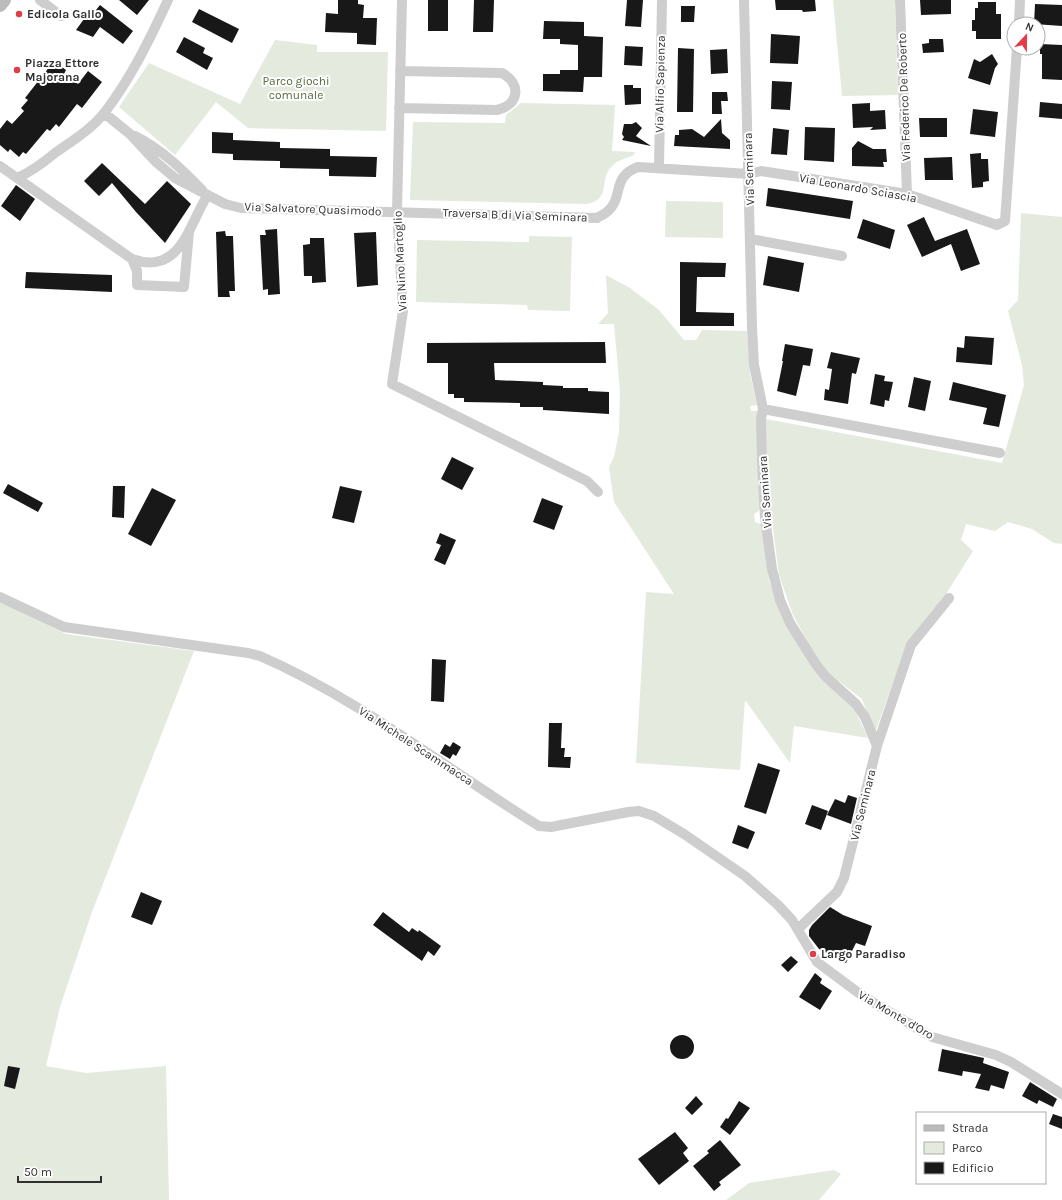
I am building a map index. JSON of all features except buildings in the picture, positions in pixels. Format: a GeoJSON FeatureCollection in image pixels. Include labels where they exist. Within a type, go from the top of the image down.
{"type":"FeatureCollection","features":[{"type":"Feature","properties":{"kind":"main road"},"geometry":{"type":"LineString","coordinates":[[0,5],[4,0]]}},
{"type":"Feature","properties":{"kind":"street"},"geometry":{"type":"LineString","coordinates":[[40,0],[61,16]]}},
{"type":"Feature","properties":{"kind":"street"},"geometry":{"type":"LineString","coordinates":[[17,178],[28,174],[89,128],[104,113],[140,59],[168,0]]}},
{"type":"Feature","properties":{"kind":"street","name":"Via Nino Martoglio"},"geometry":{"type":"LineString","coordinates":[[402,0],[397,212],[403,311],[392,384],[587,481],[598,492]]}},
{"type":"Feature","properties":{"kind":"street","name":"Via Alfio Sapienza"},"geometry":{"type":"LineString","coordinates":[[659,167],[662,0]]}},
{"type":"Feature","properties":{"kind":"street","name":"Via Seminara"},"geometry":{"type":"LineString","coordinates":[[744,0],[751,239],[751,310],[754,365],[763,409],[761,418],[765,518],[772,569],[780,600],[790,623],[825,676],[856,704],[864,717],[877,746],[844,878],[837,892],[798,929]]}},
{"type":"Feature","properties":{"kind":"street","name":"Via Federico De Roberto"},"geometry":{"type":"LineString","coordinates":[[900,0],[907,194]]}},
{"type":"Feature","properties":{"kind":"street"},"geometry":{"type":"LineString","coordinates":[[1019,16],[1020,0]]}},
{"type":"Feature","properties":{"kind":"street","name":"Via Leonardo Sciascia"},"geometry":{"type":"LineString","coordinates":[[749,174],[761,171],[907,194],[997,226],[1005,221],[1016,56]]}},
{"type":"Feature","properties":{"kind":"street"},"geometry":{"type":"LineString","coordinates":[[399,108],[497,110],[506,108],[512,102],[516,89],[514,82],[510,77],[502,73],[400,71]]}},
{"type":"Feature","properties":{"kind":"street","name":"Via Salvatore Quasimodo"},"geometry":{"type":"LineString","coordinates":[[104,113],[130,134],[156,162],[175,178],[207,196],[226,204],[241,208],[397,212]]}},
{"type":"Feature","properties":{"kind":"street"},"geometry":{"type":"LineString","coordinates":[[0,166],[132,259],[152,264],[163,261],[171,256],[189,232],[207,196]]}},
{"type":"Feature","properties":{"kind":"street","name":"Traversa B di Via Seminara"},"geometry":{"type":"LineString","coordinates":[[397,212],[596,218],[608,211],[613,204],[619,183],[623,176],[630,170],[638,167],[659,167],[749,174]]}},
{"type":"Feature","properties":{"kind":"street"},"geometry":{"type":"LineString","coordinates":[[132,259],[137,271],[137,285],[184,287],[189,232]]}},
{"type":"Feature","properties":{"kind":"street"},"geometry":{"type":"LineString","coordinates":[[751,239],[842,256]]}},
{"type":"Feature","properties":{"kind":"street"},"geometry":{"type":"LineString","coordinates":[[763,409],[1000,454]]}},
{"type":"Feature","properties":{"kind":"street","name":"Via Michele Scammacca"},"geometry":{"type":"LineString","coordinates":[[0,597],[64,627],[248,653],[260,656],[352,704],[424,749],[539,826],[551,827],[634,811],[639,811],[654,816],[684,834],[745,876],[778,905],[798,929],[803,941],[817,962],[840,980]]}},
{"type":"Feature","properties":{"kind":"street"},"geometry":{"type":"LineString","coordinates":[[877,746],[911,645],[949,598]]}},
{"type":"Feature","properties":{"kind":"street","name":"Via Monte d'Oro"},"geometry":{"type":"LineString","coordinates":[[840,980],[864,997],[932,1037],[996,1055],[1011,1062],[1062,1094]]}},
{"type":"Feature","properties":{"kind":"green space"},"geometry":{"type":"Polygon","coordinates":[[[833,0],[895,0],[898,95],[842,96],[833,0]]]}},
{"type":"Feature","properties":{"kind":"green space","name":"Parco giochi comunale"},"geometry":{"type":"Polygon","coordinates":[[[275,40],[317,45],[317,52],[388,52],[386,131],[248,128],[216,102],[175,155],[119,107],[149,63],[240,104],[275,40]]]}},
{"type":"Feature","properties":{"kind":"green space"},"geometry":{"type":"Polygon","coordinates":[[[521,103],[615,105],[612,151],[635,152],[634,155],[619,161],[612,166],[608,171],[604,188],[599,198],[595,202],[587,204],[410,200],[413,122],[505,123],[506,115],[521,103]]]}},
{"type":"Feature","properties":{"kind":"green space"},"geometry":{"type":"Polygon","coordinates":[[[666,201],[723,202],[723,238],[665,237],[666,201]]]}},
{"type":"Feature","properties":{"kind":"green space"},"geometry":{"type":"Polygon","coordinates":[[[1021,213],[1062,217],[1062,544],[1054,543],[1032,529],[1008,522],[995,531],[966,524],[961,540],[973,551],[946,594],[904,652],[875,733],[862,699],[827,672],[814,654],[793,615],[779,575],[767,482],[766,419],[1002,463],[1024,385],[1022,365],[1008,311],[1018,300],[1021,213]]]}},
{"type":"Feature","properties":{"kind":"green space"},"geometry":{"type":"Polygon","coordinates":[[[529,236],[572,237],[570,311],[528,310],[527,305],[416,302],[417,240],[529,242],[529,236]]]}},
{"type":"Feature","properties":{"kind":"green space"},"geometry":{"type":"Polygon","coordinates":[[[606,275],[630,288],[659,310],[684,340],[696,340],[702,330],[747,331],[750,374],[757,405],[750,406],[751,411],[758,411],[761,509],[754,514],[755,522],[763,525],[769,580],[778,604],[802,651],[821,679],[853,706],[868,738],[794,726],[790,763],[745,700],[740,770],[636,763],[646,592],[674,594],[614,502],[609,467],[614,457],[619,432],[620,391],[614,324],[598,324],[608,313],[606,275]]]}},
{"type":"Feature","properties":{"kind":"green space"},"geometry":{"type":"Polygon","coordinates":[[[0,601],[66,634],[194,651],[92,912],[60,1007],[46,1066],[86,1073],[166,1066],[169,1200],[0,1200],[0,601]]]}},
{"type":"Feature","properties":{"kind":"green space"},"geometry":{"type":"Polygon","coordinates":[[[834,1170],[841,1174],[819,1200],[726,1200],[749,1183],[834,1170]]]}},
{"type":"Feature","properties":{"kind":"place","name":"Edicola Gallo"},"geometry":{"type":"Point","coordinates":[19,14]}},
{"type":"Feature","properties":{"kind":"place","name":"Piazza Ettore Majorana"},"geometry":{"type":"Point","coordinates":[17,70]}},
{"type":"Feature","properties":{"kind":"place","name":"Largo Paradiso"},"geometry":{"type":"Point","coordinates":[813,954]}}]}
